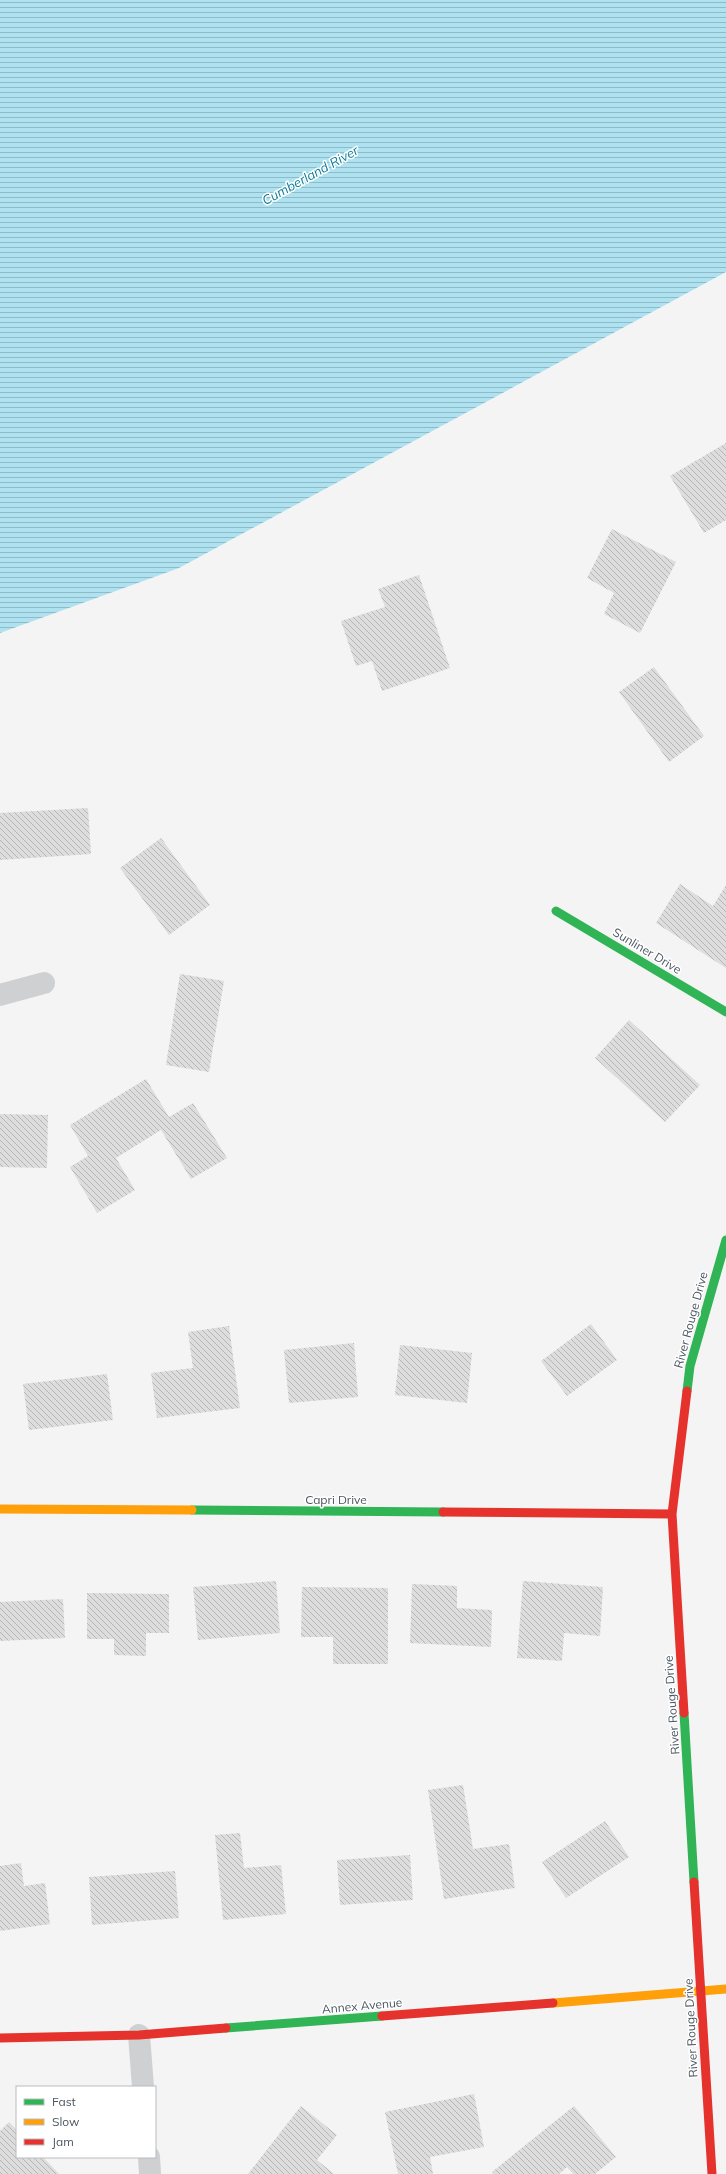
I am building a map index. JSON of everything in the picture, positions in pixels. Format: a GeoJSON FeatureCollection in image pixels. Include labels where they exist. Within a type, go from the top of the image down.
{"type":"FeatureCollection","features":[{"type":"Feature","properties":{"kind":"street","name":"Sunliner Drive"},"geometry":{"type":"LineString","coordinates":[[556,910],[726,1012]]}},
{"type":"Feature","properties":{"kind":"street"},"geometry":{"type":"LineString","coordinates":[[0,995],[44,983]]}},
{"type":"Feature","properties":{"kind":"street","name":"River Rouge Drive"},"geometry":{"type":"LineString","coordinates":[[712,2174],[672,1514],[690,1366],[726,1240]]}},
{"type":"Feature","properties":{"kind":"street","name":"Capri Drive"},"geometry":{"type":"LineString","coordinates":[[0,1509],[672,1514]]}},
{"type":"Feature","properties":{"kind":"street","name":"Annex Avenue"},"geometry":{"type":"LineString","coordinates":[[0,2038],[139,2036],[726,1989]]}},
{"type":"Feature","properties":{"kind":"street"},"geometry":{"type":"LineString","coordinates":[[139,2036],[143,2086]]}},
{"type":"Feature","properties":{"kind":"street"},"geometry":{"type":"LineString","coordinates":[[149,2158],[150,2174]]}},
{"type":"Feature","properties":{"kind":"water","name":"Cumberland River"},"geometry":{"type":"Polygon","coordinates":[[[0,0],[726,0],[726,272],[179,568],[0,633],[0,0]]]}},
{"type":"Feature","properties":{"kind":"building"},"geometry":{"type":"Polygon","coordinates":[[[726,443],[726,520],[704,533],[670,476],[726,443]]]}},
{"type":"Feature","properties":{"kind":"building"},"geometry":{"type":"Polygon","coordinates":[[[612,529],[676,562],[640,633],[604,614],[614,593],[587,578],[612,529]]]}},
{"type":"Feature","properties":{"kind":"building"},"geometry":{"type":"Polygon","coordinates":[[[419,575],[450,668],[382,691],[372,661],[356,666],[341,621],[385,607],[378,589],[419,575]]]}},
{"type":"Feature","properties":{"kind":"building"},"geometry":{"type":"Polygon","coordinates":[[[654,667],[704,736],[669,762],[619,692],[654,667]]]}},
{"type":"Feature","properties":{"kind":"building"},"geometry":{"type":"Polygon","coordinates":[[[88,808],[91,854],[0,860],[0,813],[88,808]]]}},
{"type":"Feature","properties":{"kind":"building"},"geometry":{"type":"Polygon","coordinates":[[[161,838],[210,905],[169,935],[120,868],[161,838]]]}},
{"type":"Feature","properties":{"kind":"building"},"geometry":{"type":"Polygon","coordinates":[[[680,884],[713,906],[726,885],[726,968],[656,923],[680,884]]]}},
{"type":"Feature","properties":{"kind":"building"},"geometry":{"type":"Polygon","coordinates":[[[180,974],[224,981],[209,1072],[166,1065],[180,974]]]}},
{"type":"Feature","properties":{"kind":"building"},"geometry":{"type":"Polygon","coordinates":[[[629,1020],[700,1085],[665,1122],[595,1058],[629,1020]]]}},
{"type":"Feature","properties":{"kind":"building"},"geometry":{"type":"Polygon","coordinates":[[[146,1079],[169,1117],[193,1103],[227,1158],[191,1179],[161,1130],[116,1158],[135,1190],[97,1213],[70,1167],[88,1156],[70,1125],[146,1079]]]}},
{"type":"Feature","properties":{"kind":"building"},"geometry":{"type":"Polygon","coordinates":[[[0,1114],[48,1115],[47,1168],[0,1167],[0,1114]]]}},
{"type":"Feature","properties":{"kind":"building"},"geometry":{"type":"Polygon","coordinates":[[[591,1324],[617,1360],[567,1396],[541,1361],[591,1324]]]}},
{"type":"Feature","properties":{"kind":"building"},"geometry":{"type":"Polygon","coordinates":[[[229,1326],[240,1408],[157,1418],[151,1373],[193,1368],[188,1332],[229,1326]]]}},
{"type":"Feature","properties":{"kind":"building"},"geometry":{"type":"Polygon","coordinates":[[[354,1343],[358,1397],[289,1403],[284,1350],[354,1343]]]}},
{"type":"Feature","properties":{"kind":"building"},"geometry":{"type":"Polygon","coordinates":[[[400,1345],[472,1353],[467,1403],[395,1395],[400,1345]]]}},
{"type":"Feature","properties":{"kind":"building"},"geometry":{"type":"Polygon","coordinates":[[[107,1374],[113,1420],[29,1430],[23,1384],[107,1374]]]}},
{"type":"Feature","properties":{"kind":"building"},"geometry":{"type":"Polygon","coordinates":[[[276,1581],[280,1633],[198,1640],[193,1587],[276,1581]]]}},
{"type":"Feature","properties":{"kind":"building"},"geometry":{"type":"Polygon","coordinates":[[[523,1581],[603,1587],[600,1636],[564,1633],[562,1661],[517,1658],[523,1581]]]}},
{"type":"Feature","properties":{"kind":"building"},"geometry":{"type":"Polygon","coordinates":[[[412,1584],[457,1586],[457,1608],[492,1610],[491,1647],[410,1643],[412,1584]]]}},
{"type":"Feature","properties":{"kind":"building"},"geometry":{"type":"Polygon","coordinates":[[[302,1587],[388,1588],[388,1664],[333,1664],[333,1637],[301,1637],[302,1587]]]}},
{"type":"Feature","properties":{"kind":"building"},"geometry":{"type":"Polygon","coordinates":[[[87,1593],[169,1594],[169,1633],[146,1633],[146,1656],[114,1655],[114,1639],[87,1639],[87,1593]]]}},
{"type":"Feature","properties":{"kind":"building"},"geometry":{"type":"Polygon","coordinates":[[[63,1599],[65,1638],[0,1641],[0,1602],[63,1599]]]}},
{"type":"Feature","properties":{"kind":"building"},"geometry":{"type":"Polygon","coordinates":[[[463,1785],[473,1849],[509,1844],[515,1888],[444,1899],[428,1790],[463,1785]]]}},
{"type":"Feature","properties":{"kind":"building"},"geometry":{"type":"Polygon","coordinates":[[[605,1821],[629,1857],[566,1898],[542,1862],[605,1821]]]}},
{"type":"Feature","properties":{"kind":"building"},"geometry":{"type":"Polygon","coordinates":[[[240,1833],[244,1868],[281,1865],[286,1914],[223,1920],[215,1835],[240,1833]]]}},
{"type":"Feature","properties":{"kind":"building"},"geometry":{"type":"Polygon","coordinates":[[[410,1855],[413,1900],[340,1905],[337,1860],[410,1855]]]}},
{"type":"Feature","properties":{"kind":"building"},"geometry":{"type":"Polygon","coordinates":[[[21,1863],[24,1886],[45,1883],[50,1924],[0,1931],[0,1866],[21,1863]]]}},
{"type":"Feature","properties":{"kind":"building"},"geometry":{"type":"Polygon","coordinates":[[[175,1871],[179,1918],[92,1925],[89,1877],[175,1871]]]}},
{"type":"Feature","properties":{"kind":"building"},"geometry":{"type":"Polygon","coordinates":[[[474,2094],[484,2147],[430,2157],[433,2174],[398,2174],[385,2112],[474,2094]]]}},
{"type":"Feature","properties":{"kind":"building"},"geometry":{"type":"Polygon","coordinates":[[[301,2106],[337,2135],[317,2160],[334,2174],[248,2174],[301,2106]]]}},
{"type":"Feature","properties":{"kind":"building"},"geometry":{"type":"Polygon","coordinates":[[[574,2106],[616,2157],[595,2174],[573,2174],[567,2167],[559,2174],[494,2174],[492,2172],[574,2106]]]}},
{"type":"Feature","properties":{"kind":"building"},"geometry":{"type":"Polygon","coordinates":[[[9,2122],[16,2129],[16,2158],[44,2158],[59,2174],[0,2174],[0,2131],[9,2122]]]}},
{"type":"Feature","properties":{"kind":"traffic: fast"},"geometry":{"type":"LineString","coordinates":[[556,911],[726,1012]]}},
{"type":"Feature","properties":{"kind":"traffic: fast"},"geometry":{"type":"LineString","coordinates":[[687,1391],[690,1366],[726,1240]]}},
{"type":"Feature","properties":{"kind":"traffic: fast"},"geometry":{"type":"LineString","coordinates":[[192,1510],[443,1512]]}},
{"type":"Feature","properties":{"kind":"traffic: fast"},"geometry":{"type":"LineString","coordinates":[[684,1713],[694,1882]]}},
{"type":"Feature","properties":{"kind":"traffic: fast"},"geometry":{"type":"LineString","coordinates":[[226,2028],[382,2016]]}},
{"type":"Feature","properties":{"kind":"traffic: slow"},"geometry":{"type":"LineString","coordinates":[[0,1509],[192,1510]]}},
{"type":"Feature","properties":{"kind":"traffic: slow"},"geometry":{"type":"LineString","coordinates":[[553,2003],[726,1989]]}},
{"type":"Feature","properties":{"kind":"traffic: jam"},"geometry":{"type":"LineString","coordinates":[[684,1713],[672,1514],[687,1391]]}},
{"type":"Feature","properties":{"kind":"traffic: jam"},"geometry":{"type":"LineString","coordinates":[[443,1512],[672,1514]]}},
{"type":"Feature","properties":{"kind":"traffic: jam"},"geometry":{"type":"LineString","coordinates":[[694,1882],[712,2174]]}},
{"type":"Feature","properties":{"kind":"traffic: jam"},"geometry":{"type":"LineString","coordinates":[[382,2016],[553,2003]]}},
{"type":"Feature","properties":{"kind":"traffic: jam"},"geometry":{"type":"LineString","coordinates":[[0,2038],[139,2035],[226,2028]]}}]}
